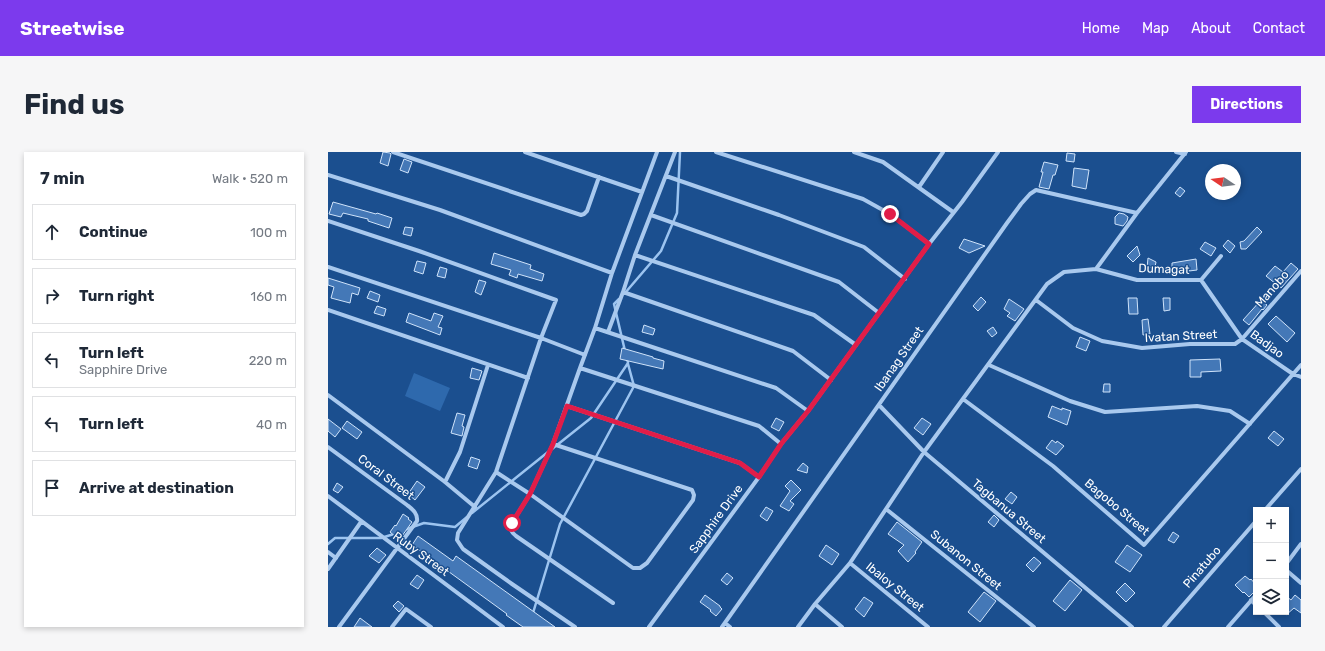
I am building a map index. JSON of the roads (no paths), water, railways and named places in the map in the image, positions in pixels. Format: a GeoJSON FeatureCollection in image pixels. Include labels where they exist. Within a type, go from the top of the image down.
{"type":"FeatureCollection","features":[{"type":"Feature","properties":{"kind":"street"},"geometry":{"type":"LineString","coordinates":[[393,152],[581,215],[588,211],[599,177]]}},
{"type":"Feature","properties":{"kind":"street"},"geometry":{"type":"LineString","coordinates":[[525,152],[642,192]]}},
{"type":"Feature","properties":{"kind":"street"},"geometry":{"type":"LineString","coordinates":[[613,603],[511,532],[512,523],[530,494],[553,444],[595,328],[612,273],[657,153],[652,152]]}},
{"type":"Feature","properties":{"kind":"street"},"geometry":{"type":"LineString","coordinates":[[608,332],[675,152]]}},
{"type":"Feature","properties":{"kind":"street"},"geometry":{"type":"LineString","coordinates":[[716,152],[863,199],[890,214],[929,244]]}},
{"type":"Feature","properties":{"kind":"street"},"geometry":{"type":"LineString","coordinates":[[854,152],[883,162],[953,212]]}},
{"type":"Feature","properties":{"kind":"street"},"geometry":{"type":"LineString","coordinates":[[919,187],[944,152]]}},
{"type":"Feature","properties":{"kind":"street","name":"Sapphire Drive"},"geometry":{"type":"LineString","coordinates":[[649,627],[759,477],[781,444],[808,411],[929,244],[962,202],[998,152]]}},
{"type":"Feature","properties":{"kind":"street"},"geometry":{"type":"LineString","coordinates":[[1176,152],[1186,153]]}},
{"type":"Feature","properties":{"kind":"street"},"geometry":{"type":"LineString","coordinates":[[798,627],[815,604],[850,563],[924,452],[1047,284],[1064,272],[1096,269],[1137,213],[1186,153]]}},
{"type":"Feature","properties":{"kind":"street"},"geometry":{"type":"LineString","coordinates":[[328,175],[440,210],[612,273]]}},
{"type":"Feature","properties":{"kind":"street"},"geometry":{"type":"LineString","coordinates":[[666,176],[779,215],[864,247],[905,279]]}},
{"type":"Feature","properties":{"kind":"street","name":"Ibanag Street"},"geometry":{"type":"LineString","coordinates":[[722,627],[1007,223],[1030,194],[1036,190],[1137,213]]}},
{"type":"Feature","properties":{"kind":"street"},"geometry":{"type":"LineString","coordinates":[[651,215],[839,282],[879,313]]}},
{"type":"Feature","properties":{"kind":"street"},"geometry":{"type":"LineString","coordinates":[[328,221],[419,251],[556,300],[541,338],[496,472],[458,533],[457,540],[459,545],[512,584],[575,627]]}},
{"type":"Feature","properties":{"kind":"street"},"geometry":{"type":"LineString","coordinates":[[636,255],[814,315],[856,345]]}},
{"type":"Feature","properties":{"kind":"street","name":"Dumagat"},"geometry":{"type":"LineString","coordinates":[[1096,269],[1137,280],[1201,280],[1221,256]]}},
{"type":"Feature","properties":{"kind":"street"},"geometry":{"type":"LineString","coordinates":[[328,267],[541,338],[585,355]]}},
{"type":"Feature","properties":{"kind":"street","name":"Manobo"},"geometry":{"type":"LineString","coordinates":[[1242,339],[1301,271]]}},
{"type":"Feature","properties":{"kind":"street","name":"Badjao"},"geometry":{"type":"LineString","coordinates":[[1201,280],[1242,339],[1301,378]]}},
{"type":"Feature","properties":{"kind":"street"},"geometry":{"type":"LineString","coordinates":[[623,292],[793,351],[830,380]]}},
{"type":"Feature","properties":{"kind":"street","name":"Ivatan Street"},"geometry":{"type":"LineString","coordinates":[[1036,300],[1073,328],[1102,341],[1142,348],[1190,344],[1235,344],[1242,339]]}},
{"type":"Feature","properties":{"kind":"street"},"geometry":{"type":"LineString","coordinates":[[328,310],[528,378]]}},
{"type":"Feature","properties":{"kind":"street"},"geometry":{"type":"LineString","coordinates":[[595,328],[776,388],[808,411]]}},
{"type":"Feature","properties":{"kind":"street"},"geometry":{"type":"LineString","coordinates":[[445,482],[460,452],[488,365]]}},
{"type":"Feature","properties":{"kind":"street"},"geometry":{"type":"LineString","coordinates":[[989,365],[1070,401],[1105,412],[1197,406],[1230,411],[1250,424]]}},
{"type":"Feature","properties":{"kind":"street","name":"Bagobo Street"},"geometry":{"type":"LineString","coordinates":[[963,399],[1053,466],[1144,545],[1301,365]]}},
{"type":"Feature","properties":{"kind":"street"},"geometry":{"type":"LineString","coordinates":[[580,368],[759,426],[781,444]]}},
{"type":"Feature","properties":{"kind":"street"},"geometry":{"type":"LineString","coordinates":[[328,395],[445,482],[475,507]]}},
{"type":"Feature","properties":{"kind":"street","name":"Tagbanua Street"},"geometry":{"type":"LineString","coordinates":[[879,405],[924,452],[1132,627]]}},
{"type":"Feature","properties":{"kind":"street"},"geometry":{"type":"LineString","coordinates":[[567,406],[740,463],[759,477]]}},
{"type":"Feature","properties":{"kind":"street"},"geometry":{"type":"LineString","coordinates":[[496,472],[530,494],[633,568],[640,568],[647,563],[693,500],[694,495],[692,490],[553,444]]}},
{"type":"Feature","properties":{"kind":"street","name":"Coral Street"},"geometry":{"type":"LineString","coordinates":[[328,447],[407,505],[417,516],[417,521],[397,549]]}},
{"type":"Feature","properties":{"kind":"street"},"geometry":{"type":"LineString","coordinates":[[1268,507],[1301,468]]}},
{"type":"Feature","properties":{"kind":"street","name":"Ruby Street"},"geometry":{"type":"LineString","coordinates":[[328,496],[503,627]]}},
{"type":"Feature","properties":{"kind":"street","name":"Subanon Street"},"geometry":{"type":"LineString","coordinates":[[886,509],[1034,627]]}},
{"type":"Feature","properties":{"kind":"street"},"geometry":{"type":"LineString","coordinates":[[328,569],[361,522]]}},
{"type":"Feature","properties":{"kind":"street","name":"Pinatubo"},"geometry":{"type":"LineString","coordinates":[[1164,627],[1253,524]]}},
{"type":"Feature","properties":{"kind":"street"},"geometry":{"type":"LineString","coordinates":[[1289,560],[1301,544]]}},
{"type":"Feature","properties":{"kind":"street"},"geometry":{"type":"LineString","coordinates":[[339,627],[397,549]]}},
{"type":"Feature","properties":{"kind":"street"},"geometry":{"type":"LineString","coordinates":[[328,552],[336,558]]}},
{"type":"Feature","properties":{"kind":"street","name":"Ibaloy Street"},"geometry":{"type":"LineString","coordinates":[[850,563],[928,627]]}},
{"type":"Feature","properties":{"kind":"street"},"geometry":{"type":"LineString","coordinates":[[1289,573],[1301,583]]}},
{"type":"Feature","properties":{"kind":"street"},"geometry":{"type":"LineString","coordinates":[[1228,627],[1251,600]]}},
{"type":"Feature","properties":{"kind":"street"},"geometry":{"type":"LineString","coordinates":[[815,604],[842,627]]}},
{"type":"Feature","properties":{"kind":"street"},"geometry":{"type":"LineString","coordinates":[[392,627],[406,609],[431,627]]}},
{"type":"Feature","properties":{"kind":"street"},"geometry":{"type":"LineString","coordinates":[[1267,615],[1279,627]]}},
{"type":"Feature","properties":{"kind":"street"},"geometry":{"type":"LineString","coordinates":[[725,623],[730,627]]}},
{"type":"Feature","properties":{"kind":"waterway"},"geometry":{"type":"LineString","coordinates":[[625,293],[661,251],[677,213],[680,152]]}},
{"type":"Feature","properties":{"kind":"waterway"},"geometry":{"type":"LineString","coordinates":[[619,299],[614,304],[625,351]]}},
{"type":"Feature","properties":{"kind":"waterway"},"geometry":{"type":"LineString","coordinates":[[552,449],[591,418],[628,363],[627,358]]}},
{"type":"Feature","properties":{"kind":"waterway"},"geometry":{"type":"LineString","coordinates":[[533,613],[560,524],[634,386],[628,364]]}},
{"type":"Feature","properties":{"kind":"waterway"},"geometry":{"type":"LineString","coordinates":[[472,513],[548,452]]}},
{"type":"Feature","properties":{"kind":"waterway"},"geometry":{"type":"LineString","coordinates":[[404,530],[424,523],[455,527],[467,517]]}},
{"type":"Feature","properties":{"kind":"waterway"},"geometry":{"type":"LineString","coordinates":[[328,544],[335,538],[381,538],[394,534]]}}]}
